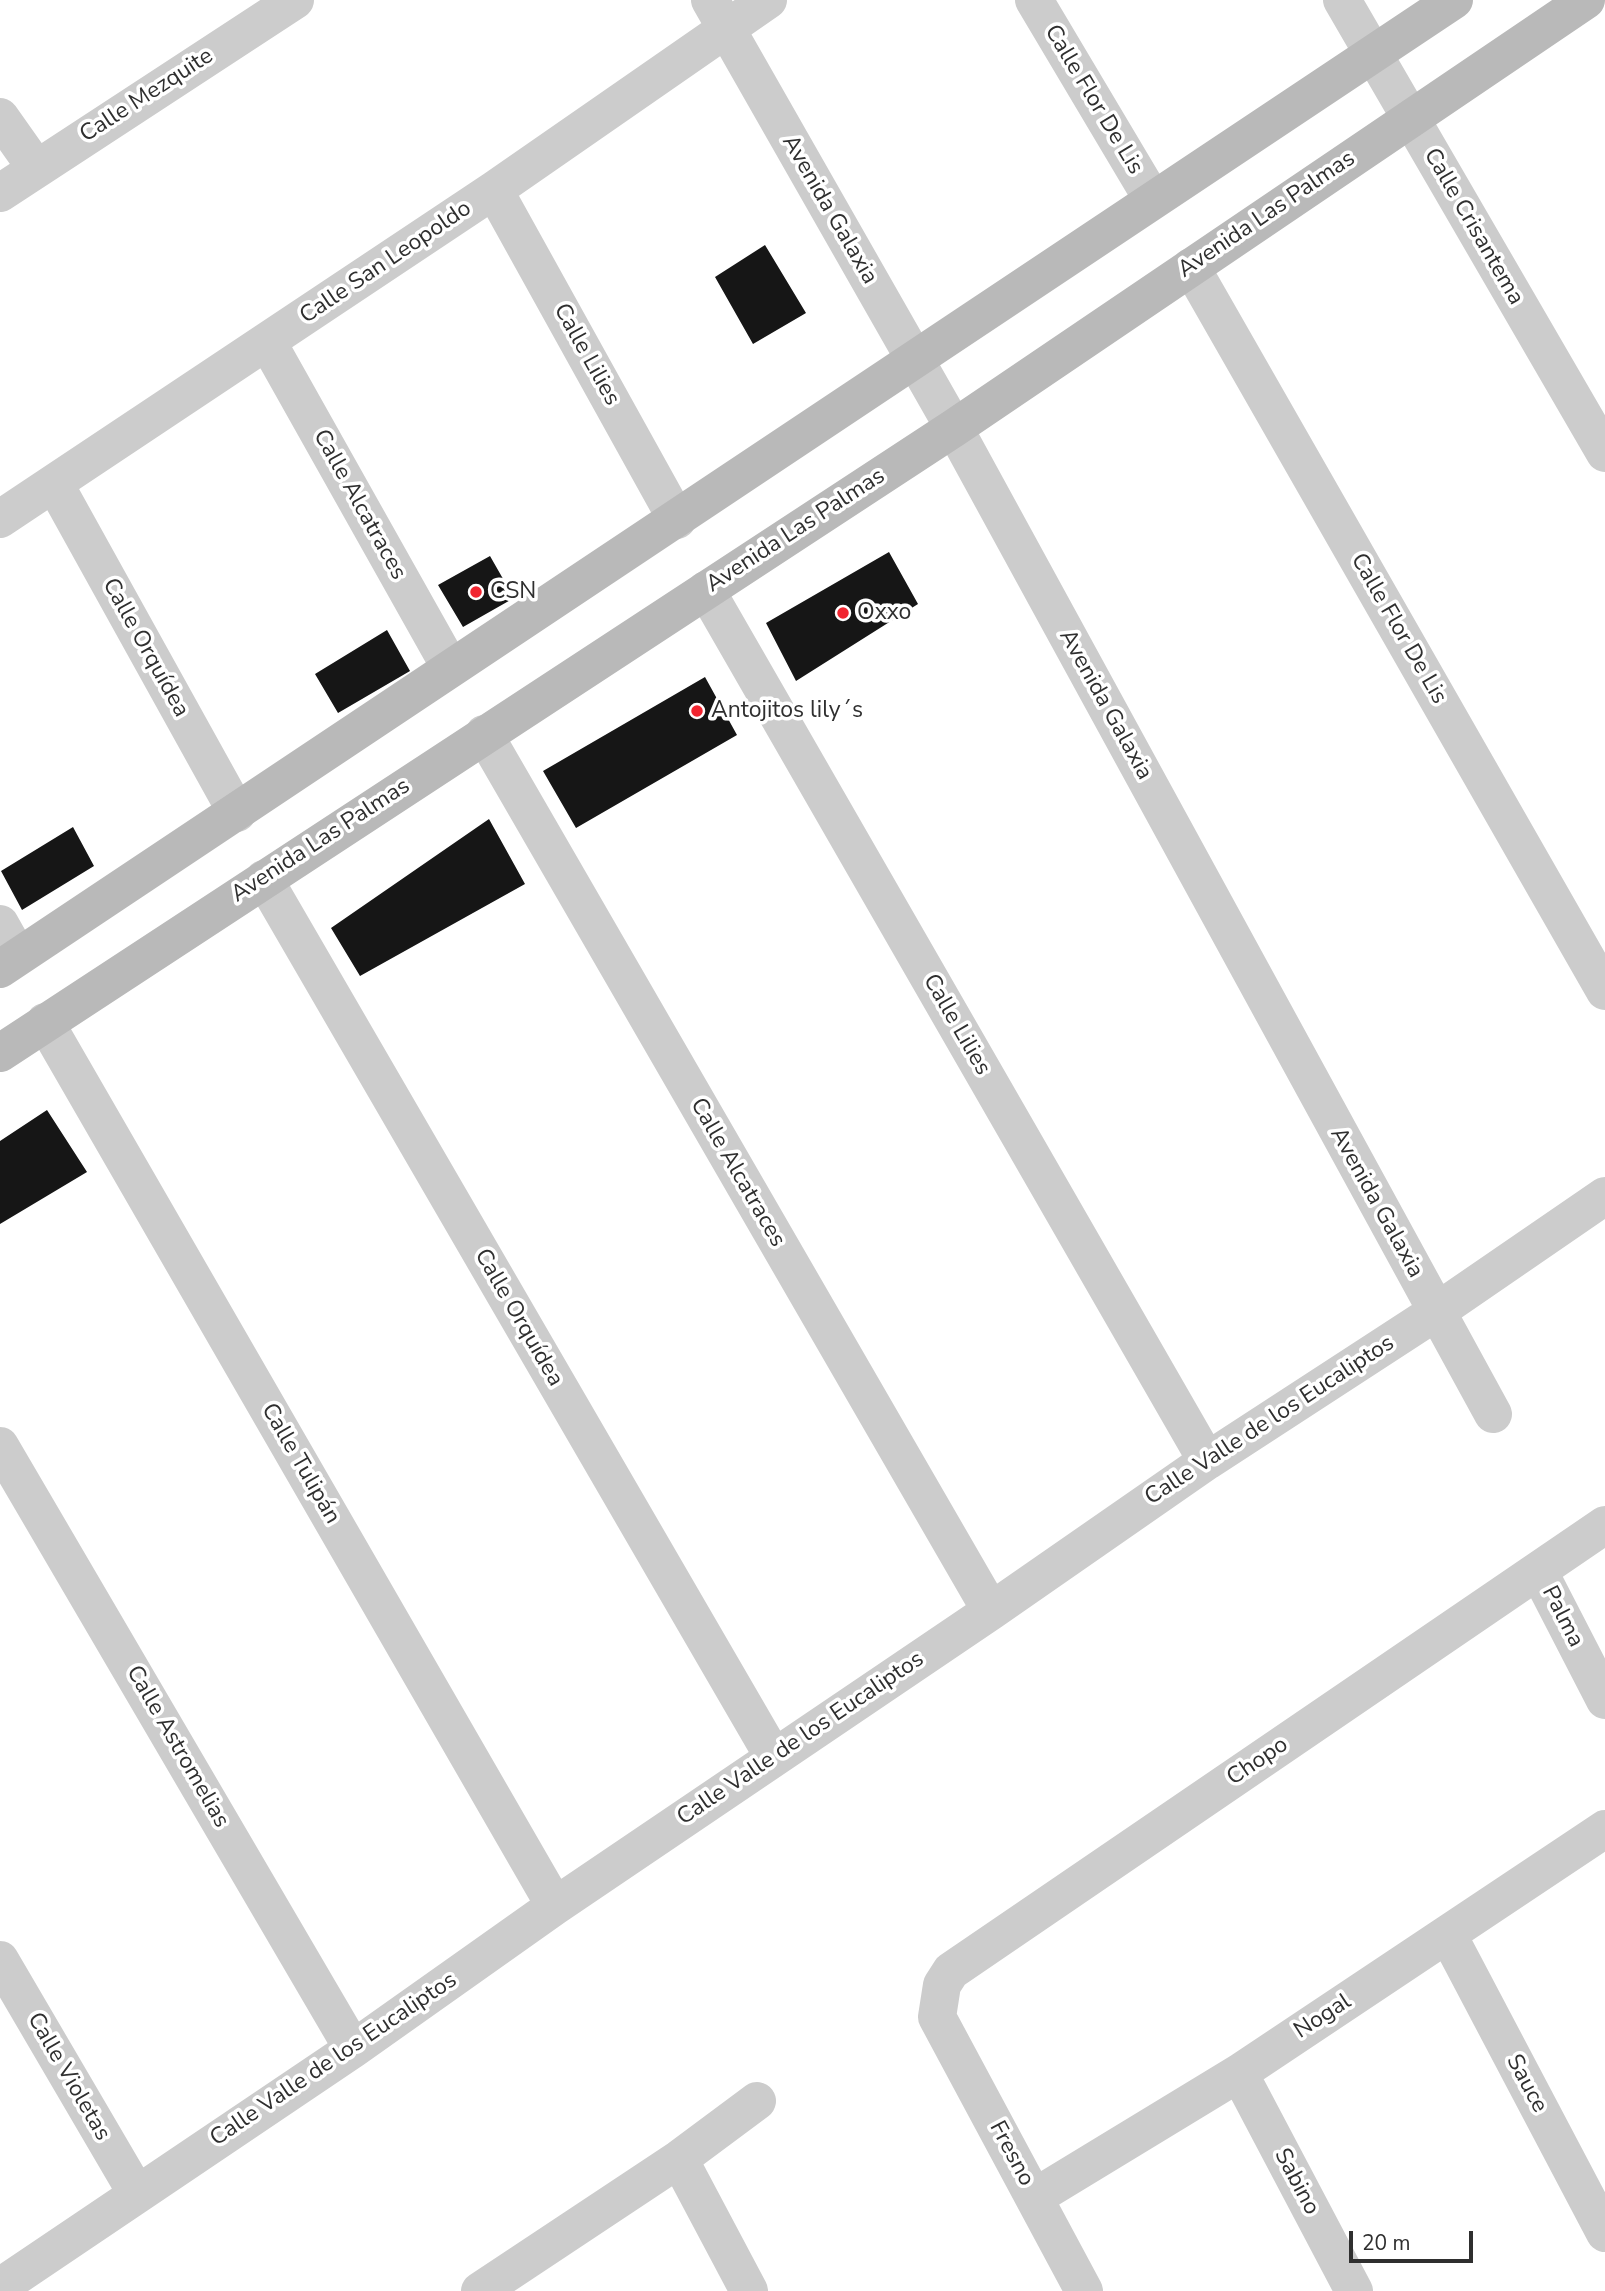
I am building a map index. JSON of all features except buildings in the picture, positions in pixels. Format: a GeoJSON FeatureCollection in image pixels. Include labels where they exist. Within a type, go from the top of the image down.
{"type":"FeatureCollection","features":[{"type":"Feature","properties":{"kind":"street","name":"Calle San Leopoldo"},"geometry":{"type":"LineString","coordinates":[[0,519],[494,190],[718,14],[768,0]]}},
{"type":"Feature","properties":{"kind":"street","name":"Calle Flor De Lis"},"geometry":{"type":"LineString","coordinates":[[1034,0],[1153,200]]}},
{"type":"Feature","properties":{"kind":"street","name":"Calle Crisantema"},"geometry":{"type":"LineString","coordinates":[[1342,0],[1605,453]]}},
{"type":"Feature","properties":{"kind":"street"},"geometry":{"type":"LineString","coordinates":[[6,950],[237,813],[450,667],[677,520],[1454,0]]}},
{"type":"Feature","properties":{"kind":"street","name":"Avenida Las Palmas"},"geometry":{"type":"LineString","coordinates":[[0,1053],[954,428],[1586,0]]}},
{"type":"Feature","properties":{"kind":"street","name":"Calle Mezquite"},"geometry":{"type":"LineString","coordinates":[[0,193],[270,6]]}},
{"type":"Feature","properties":{"kind":"street","name":"Avenida Galaxia"},"geometry":{"type":"LineString","coordinates":[[718,14],[954,428],[1493,1414]]}},
{"type":"Feature","properties":{"kind":"street"},"geometry":{"type":"LineString","coordinates":[[0,117],[36,169]]}},
{"type":"Feature","properties":{"kind":"street","name":"Calle Lilies"},"geometry":{"type":"LineString","coordinates":[[494,190],[677,520]]}},
{"type":"Feature","properties":{"kind":"street","name":"Calle Flor De Lis"},"geometry":{"type":"LineString","coordinates":[[1191,267],[1605,991]]}},
{"type":"Feature","properties":{"kind":"street","name":"Calle Alcatraces"},"geometry":{"type":"LineString","coordinates":[[268,343],[450,667]]}},
{"type":"Feature","properties":{"kind":"street","name":"Calle Orquídea"},"geometry":{"type":"LineString","coordinates":[[54,483],[237,813]]}},
{"type":"Feature","properties":{"kind":"street","name":"Calle Lilies"},"geometry":{"type":"LineString","coordinates":[[706,590],[1206,1461]]}},
{"type":"Feature","properties":{"kind":"street","name":"Calle Alcatraces"},"geometry":{"type":"LineString","coordinates":[[484,734],[991,1611]]}},
{"type":"Feature","properties":{"kind":"street","name":"Calle Orquídea"},"geometry":{"type":"LineString","coordinates":[[264,879],[773,1756]]}},
{"type":"Feature","properties":{"kind":"street","name":"Calle Tulipán"},"geometry":{"type":"LineString","coordinates":[[45,1022],[555,1906]]}},
{"type":"Feature","properties":{"kind":"street","name":"Calle Valle de los Eucaliptos"},"geometry":{"type":"LineString","coordinates":[[0,2287],[353,2049],[555,1906],[991,1611],[1206,1461],[1436,1312],[1605,1196]]}},
{"type":"Feature","properties":{"kind":"street","name":"Calle Astromelias"},"geometry":{"type":"LineString","coordinates":[[0,1446],[353,2049]]}},
{"type":"Feature","properties":{"kind":"street","name":"Chopo"},"geometry":{"type":"LineString","coordinates":[[937,2017],[942,1985],[951,1971],[1605,1525]]}},
{"type":"Feature","properties":{"kind":"street","name":"Palma"},"geometry":{"type":"LineString","coordinates":[[1539,1572],[1605,1700]]}},
{"type":"Feature","properties":{"kind":"street","name":"Nogal"},"geometry":{"type":"LineString","coordinates":[[1035,2197],[1239,2073],[1605,1829]]}},
{"type":"Feature","properties":{"kind":"street","name":"Sauce"},"geometry":{"type":"LineString","coordinates":[[1448,1935],[1605,2233]]}},
{"type":"Feature","properties":{"kind":"street","name":"Calle Violetas"},"geometry":{"type":"LineString","coordinates":[[0,1961],[137,2194]]}},
{"type":"Feature","properties":{"kind":"street","name":"Fresno"},"geometry":{"type":"LineString","coordinates":[[937,2017],[1084,2291]]}},
{"type":"Feature","properties":{"kind":"street","name":"Sabino"},"geometry":{"type":"LineString","coordinates":[[1239,2073],[1354,2291]]}},
{"type":"Feature","properties":{"kind":"street"},"geometry":{"type":"LineString","coordinates":[[480,2291],[679,2159],[757,2101]]}},
{"type":"Feature","properties":{"kind":"street"},"geometry":{"type":"LineString","coordinates":[[679,2159],[749,2291]]}},
{"type":"Feature","properties":{"kind":"place","name":"CSN"},"geometry":{"type":"Point","coordinates":[476,592]}},
{"type":"Feature","properties":{"kind":"place","name":"Oxxo"},"geometry":{"type":"Point","coordinates":[843,613]}},
{"type":"Feature","properties":{"kind":"place","name":"Antojitos lily´s"},"geometry":{"type":"Point","coordinates":[697,711]}}]}
